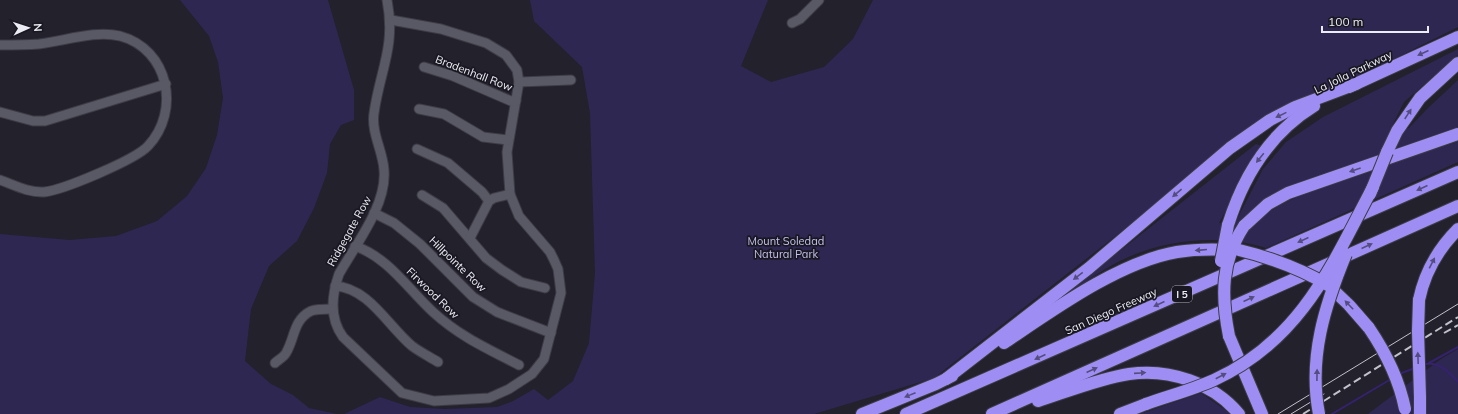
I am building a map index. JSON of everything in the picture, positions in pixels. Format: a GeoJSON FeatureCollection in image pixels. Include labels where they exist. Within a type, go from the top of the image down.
{"type":"FeatureCollection","features":[{"type":"Feature","properties":{"kind":"highway","name":"La Jolla Parkway"},"geometry":{"type":"LineString","coordinates":[[1262,414],[1229,336],[1221,307],[1219,273],[1228,225],[1235,203],[1254,165],[1280,132],[1301,114],[1332,94],[1458,37]]}},
{"type":"Feature","properties":{"kind":"highway"},"geometry":{"type":"LineString","coordinates":[[1320,414],[1317,385],[1317,361],[1322,324],[1336,276],[1397,130],[1420,98],[1458,63]]}},
{"type":"Feature","properties":{"kind":"highway"},"geometry":{"type":"LineString","coordinates":[[946,380],[1088,268],[1230,148],[1270,120],[1295,107],[1356,84]]}},
{"type":"Feature","properties":{"kind":"highway"},"geometry":{"type":"LineString","coordinates":[[1229,336],[1224,304],[1225,270],[1233,244],[1244,226],[1268,204],[1288,193],[1458,134]]}},
{"type":"Feature","properties":{"kind":"highway","name":"San Diego Freeway"},"geometry":{"type":"LineString","coordinates":[[906,414],[1458,172]]}},
{"type":"Feature","properties":{"kind":"highway"},"geometry":{"type":"LineString","coordinates":[[1120,414],[1214,380],[1250,359],[1272,342],[1302,312],[1324,280],[1373,187]]}},
{"type":"Feature","properties":{"kind":"highway"},"geometry":{"type":"LineString","coordinates":[[993,414],[1458,206]]}},
{"type":"Feature","properties":{"kind":"highway"},"geometry":{"type":"LineString","coordinates":[[1420,414],[1418,331],[1419,300],[1432,262],[1441,248],[1458,229]]}},
{"type":"Feature","properties":{"kind":"highway"},"geometry":{"type":"LineString","coordinates":[[862,414],[946,380],[1070,299],[1131,267],[1177,252],[1208,249],[1240,250],[1287,264],[1302,270],[1328,286],[1350,305],[1381,345],[1391,365],[1402,396],[1405,411]]}},
{"type":"Feature","properties":{"kind":"highway"},"geometry":{"type":"LineString","coordinates":[[993,414],[1128,374],[1146,372],[1180,377],[1195,382],[1211,390],[1239,413]]}},
{"type":"Feature","properties":{"kind":"street","name":"Ridgegate Row"},"geometry":{"type":"LineString","coordinates":[[387,0],[391,20],[389,53],[374,114],[374,132],[384,169],[384,184],[380,203],[339,274],[335,286],[332,309],[338,330],[343,337],[402,393],[434,401],[489,398],[509,389],[532,374],[544,359],[551,333]]}},
{"type":"Feature","properties":{"kind":"street"},"geometry":{"type":"LineString","coordinates":[[792,23],[800,19],[819,0]]}},
{"type":"Feature","properties":{"kind":"street"},"geometry":{"type":"LineString","coordinates":[[391,20],[441,29],[486,43],[506,55],[517,70],[519,82],[508,140],[508,180],[510,194],[519,216],[550,252],[558,269],[561,293],[551,333]]}},
{"type":"Feature","properties":{"kind":"street"},"geometry":{"type":"LineString","coordinates":[[0,45],[38,44],[104,34],[119,36],[140,46],[152,56],[161,70],[166,84],[166,105],[161,125],[150,143],[135,157],[61,188],[43,192],[26,190],[0,180]]}},
{"type":"Feature","properties":{"kind":"street","name":"Bradenhall Row"},"geometry":{"type":"LineString","coordinates":[[424,67],[453,76],[511,101],[516,101]]}},
{"type":"Feature","properties":{"kind":"street"},"geometry":{"type":"LineString","coordinates":[[519,82],[571,80]]}},
{"type":"Feature","properties":{"kind":"street"},"geometry":{"type":"LineString","coordinates":[[0,112],[33,121],[46,121],[166,84]]}},
{"type":"Feature","properties":{"kind":"street"},"geometry":{"type":"LineString","coordinates":[[419,109],[444,114],[483,137],[508,140]]}},
{"type":"Feature","properties":{"kind":"street"},"geometry":{"type":"LineString","coordinates":[[417,149],[448,163],[482,192],[490,201]]}},
{"type":"Feature","properties":{"kind":"street"},"geometry":{"type":"LineString","coordinates":[[470,238],[490,201],[494,198],[510,194]]}},
{"type":"Feature","properties":{"kind":"street"},"geometry":{"type":"LineString","coordinates":[[422,195],[443,208],[486,258],[520,282],[545,288]]}},
{"type":"Feature","properties":{"kind":"street","name":"Hillpointe Row"},"geometry":{"type":"LineString","coordinates":[[374,213],[394,223],[420,244],[473,297],[497,312],[551,333]]}},
{"type":"Feature","properties":{"kind":"street","name":"Firwood Row"},"geometry":{"type":"LineString","coordinates":[[355,246],[363,248],[388,265],[433,312],[455,330],[474,342],[519,365]]}},
{"type":"Feature","properties":{"kind":"street"},"geometry":{"type":"LineString","coordinates":[[335,286],[341,286],[362,295],[412,346],[438,362]]}},
{"type":"Feature","properties":{"kind":"street"},"geometry":{"type":"LineString","coordinates":[[275,363],[285,355],[291,344],[296,325],[302,317],[312,311],[332,309]]}},
{"type":"Feature","properties":{"kind":"green space"},"geometry":{"type":"Polygon","coordinates":[[[180,0],[328,0],[354,90],[354,120],[341,125],[330,144],[327,173],[314,208],[297,241],[269,266],[251,309],[245,361],[271,384],[293,395],[309,408],[337,414],[0,414],[0,234],[70,240],[116,236],[157,221],[187,196],[206,168],[217,135],[223,98],[218,62],[209,36],[180,0]]]}},
{"type":"Feature","properties":{"kind":"green space","name":"Mount Soledad Natural Park"},"geometry":{"type":"Polygon","coordinates":[[[530,0],[768,0],[741,66],[771,82],[824,67],[853,39],[873,0],[1458,0],[1458,27],[1251,130],[934,378],[814,414],[344,414],[380,397],[410,407],[444,409],[497,407],[513,401],[534,389],[548,400],[573,381],[589,343],[595,273],[590,113],[582,67],[534,21],[530,0]]]}},
{"type":"Feature","properties":{"kind":"green space"},"geometry":{"type":"Polygon","coordinates":[[[1458,49],[1458,55],[1404,102],[1389,132],[1409,128],[1458,80],[1458,131],[1289,189],[1259,218],[1282,204],[1331,182],[1458,142],[1458,162],[1266,248],[1247,243],[1208,240],[1188,241],[1150,249],[1114,264],[1055,302],[1256,144],[1262,146],[1219,223],[1234,225],[1263,169],[1286,142],[1323,117],[1458,49]]]}},
{"type":"Feature","properties":{"kind":"green space"},"geometry":{"type":"Polygon","coordinates":[[[1458,349],[1458,414],[1368,414],[1441,359],[1458,349]]]}},
{"type":"Feature","properties":{"kind":"green space"},"geometry":{"type":"Polygon","coordinates":[[[1201,393],[1231,414],[1140,414],[1201,393]]]}},
{"type":"Feature","properties":{"kind":"waterway"},"geometry":{"type":"LineString","coordinates":[[1429,363],[1458,347]]}},
{"type":"Feature","properties":{"kind":"waterway"},"geometry":{"type":"LineString","coordinates":[[1423,365],[1434,364],[1443,368],[1458,382]]}},
{"type":"Feature","properties":{"kind":"waterway"},"geometry":{"type":"LineString","coordinates":[[1399,374],[1415,368]]}},
{"type":"Feature","properties":{"kind":"waterway"},"geometry":{"type":"LineString","coordinates":[[1332,414],[1391,379]]}},
{"type":"Feature","properties":{"kind":"tram line"},"geometry":{"type":"LineString","coordinates":[[1278,414],[1458,304]]}},
{"type":"Feature","properties":{"kind":"tram line"},"geometry":{"type":"LineString","coordinates":[[1291,414],[1324,394]]}},
{"type":"Feature","properties":{"kind":"railway"},"geometry":{"type":"LineString","coordinates":[[1303,414],[1458,317]]}},
{"type":"Feature","properties":{"kind":"railway"},"geometry":{"type":"LineString","coordinates":[[1444,333],[1458,325]]}}]}
